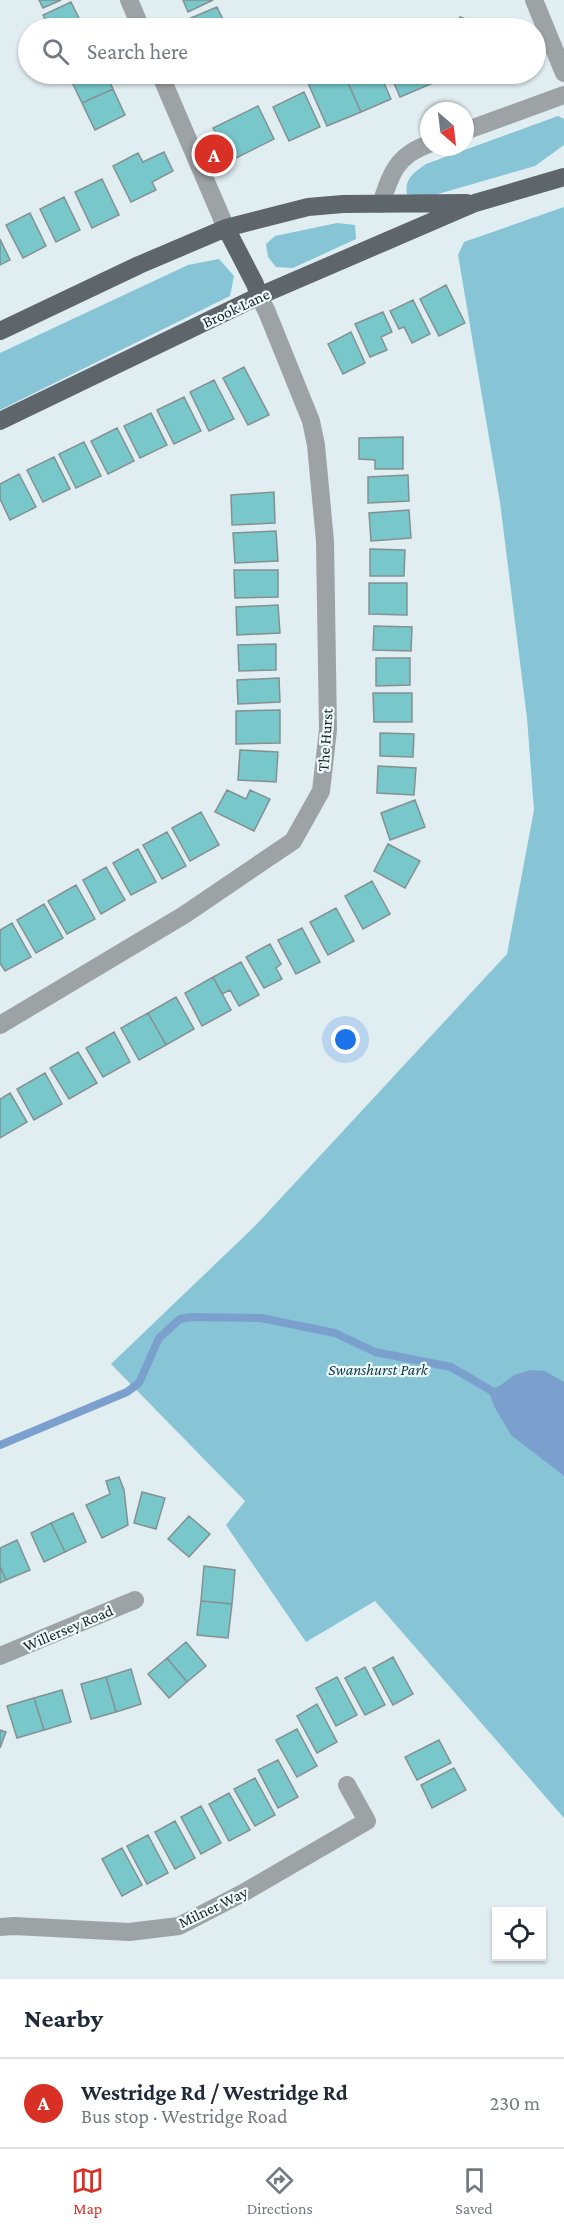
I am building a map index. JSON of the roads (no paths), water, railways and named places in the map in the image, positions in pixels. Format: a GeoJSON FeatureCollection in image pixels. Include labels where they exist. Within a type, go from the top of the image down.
{"type":"FeatureCollection","features":[{"type":"Feature","properties":{"kind":"main road","name":"Brook Lane"},"geometry":{"type":"LineString","coordinates":[[0,421],[259,296],[475,203],[564,177]]}},
{"type":"Feature","properties":{"kind":"main road","name":"Brook Lane"},"geometry":{"type":"LineString","coordinates":[[0,331],[139,265],[226,228],[308,207],[475,203]]}},
{"type":"Feature","properties":{"kind":"main road"},"geometry":{"type":"LineString","coordinates":[[226,228],[259,296]]}},
{"type":"Feature","properties":{"kind":"street"},"geometry":{"type":"LineString","coordinates":[[129,0],[137,18]]}},
{"type":"Feature","properties":{"kind":"street"},"geometry":{"type":"LineString","coordinates":[[534,0],[542,18]]}},
{"type":"Feature","properties":{"kind":"street"},"geometry":{"type":"LineString","coordinates":[[546,29],[564,72]]}},
{"type":"Feature","properties":{"kind":"street"},"geometry":{"type":"LineString","coordinates":[[164,84],[226,228]]}},
{"type":"Feature","properties":{"kind":"street"},"geometry":{"type":"LineString","coordinates":[[474,127],[564,94]]}},
{"type":"Feature","properties":{"kind":"street"},"geometry":{"type":"LineString","coordinates":[[381,204],[391,172],[413,149],[420,147]]}},
{"type":"Feature","properties":{"kind":"street","name":"The Hurst"},"geometry":{"type":"LineString","coordinates":[[0,1025],[184,915],[293,841],[321,791],[328,730],[328,706],[325,541],[316,445],[311,421],[259,296]]}},
{"type":"Feature","properties":{"kind":"street","name":"Willersey Road"},"geometry":{"type":"LineString","coordinates":[[0,1656],[135,1599]]}},
{"type":"Feature","properties":{"kind":"street","name":"Milner Way"},"geometry":{"type":"LineString","coordinates":[[0,1928],[14,1926],[129,1932],[179,1926],[243,1893],[367,1821],[347,1785]]}},
{"type":"Feature","properties":{"kind":"waterway"},"geometry":{"type":"LineString","coordinates":[[0,1445],[127,1392],[139,1383],[159,1338],[180,1319],[192,1317],[261,1318],[335,1333],[375,1352],[451,1367],[492,1391]]}},
{"type":"Feature","properties":{"kind":"place","name":"Westridge Rd / Westridge Rd"},"geometry":{"type":"Point","coordinates":[214,154]}},
{"type":"Feature","properties":{"kind":"park label","name":"Swanshurst Park"},"geometry":{"type":"Point","coordinates":[378,1369]}}]}
